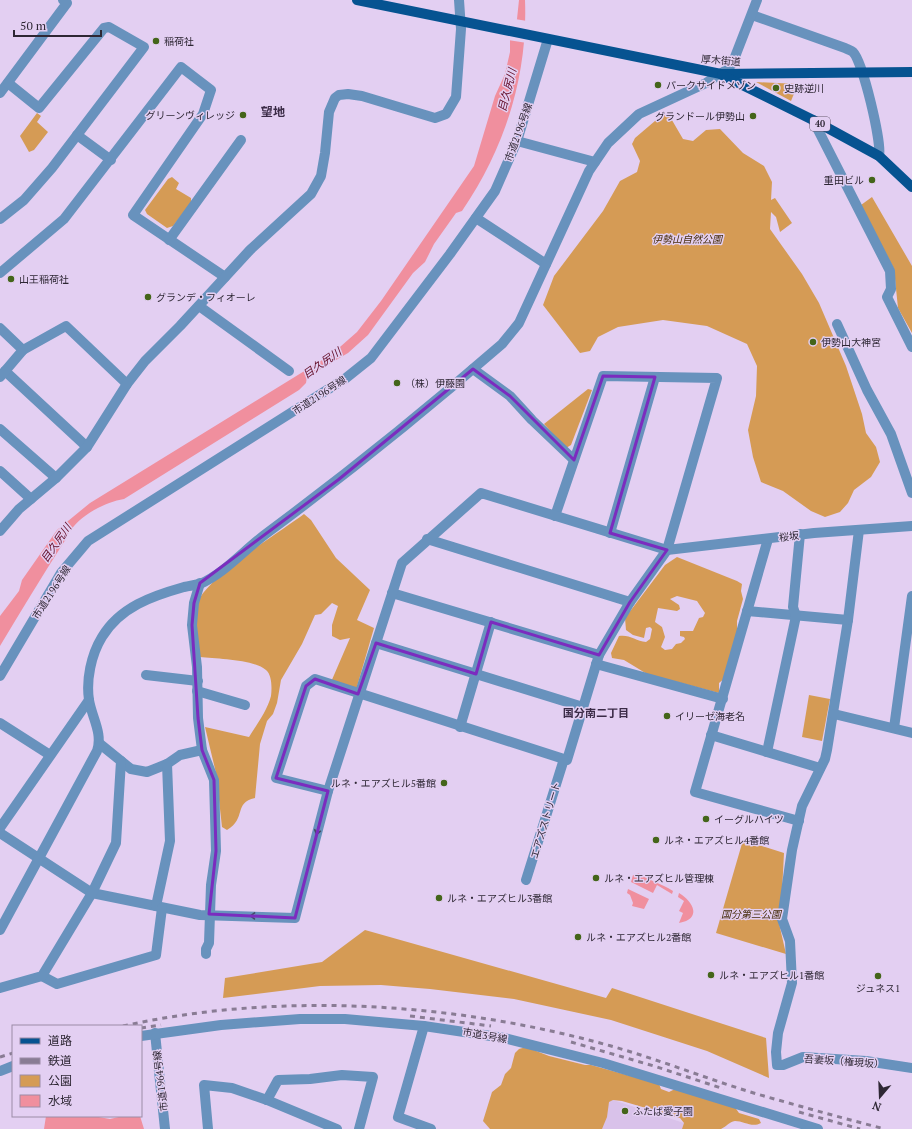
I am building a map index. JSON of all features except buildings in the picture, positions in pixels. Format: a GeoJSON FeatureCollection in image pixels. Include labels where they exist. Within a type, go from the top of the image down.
{"type":"FeatureCollection","features":[{"type":"Feature","properties":{"kind":"main road","name":"40"},"geometry":{"type":"LineString","coordinates":[[357,0],[461,22]]}},
{"type":"Feature","properties":{"kind":"main road","name":"厚木街道"},"geometry":{"type":"LineString","coordinates":[[461,22],[720,74]]}},
{"type":"Feature","properties":{"kind":"main road","name":"厚木街道"},"geometry":{"type":"LineString","coordinates":[[735,78],[912,72]]}},
{"type":"Feature","properties":{"kind":"main road","name":"40"},"geometry":{"type":"LineString","coordinates":[[720,74],[735,78],[879,156],[912,186]]}},
{"type":"Feature","properties":{"kind":"street"},"geometry":{"type":"LineString","coordinates":[[0,93],[67,3],[63,0]]}},
{"type":"Feature","properties":{"kind":"street"},"geometry":{"type":"LineString","coordinates":[[0,531],[19,509],[56,478],[87,447],[127,384],[145,361],[199,306],[260,240],[298,209],[314,191],[319,181],[324,164],[329,112],[335,98],[343,94],[355,95],[429,117],[439,117],[446,114],[456,97],[461,22],[459,0]]}},
{"type":"Feature","properties":{"kind":"street"},"geometry":{"type":"LineString","coordinates":[[0,930],[100,744],[100,737],[89,700],[89,677],[94,655],[112,622],[126,610],[142,601],[200,584],[226,567],[254,542],[338,480],[502,344],[519,323],[595,162],[608,143],[639,114],[688,92],[728,69],[734,62],[757,0]]}},
{"type":"Feature","properties":{"kind":"street"},"geometry":{"type":"LineString","coordinates":[[752,15],[853,52],[862,73],[880,145],[879,156]]}},
{"type":"Feature","properties":{"kind":"street"},"geometry":{"type":"LineString","coordinates":[[0,219],[24,200],[77,135],[144,47],[109,27],[104,28],[40,108],[8,83]]}},
{"type":"Feature","properties":{"kind":"street","name":"市道2196号線"},"geometry":{"type":"LineString","coordinates":[[0,676],[60,573],[88,542],[339,382],[371,358],[495,191],[517,141],[548,39]]}},
{"type":"Feature","properties":{"kind":"street"},"geometry":{"type":"LineString","coordinates":[[734,62],[735,78]]}},
{"type":"Feature","properties":{"kind":"street"},"geometry":{"type":"LineString","coordinates":[[0,273],[64,219],[111,160],[181,67],[211,90],[203,114],[133,215],[225,277]]}},
{"type":"Feature","properties":{"kind":"street"},"geometry":{"type":"LineString","coordinates":[[813,120],[890,271],[891,289],[887,297],[912,347]]}},
{"type":"Feature","properties":{"kind":"street"},"geometry":{"type":"LineString","coordinates":[[77,135],[111,160]]}},
{"type":"Feature","properties":{"kind":"street"},"geometry":{"type":"LineString","coordinates":[[169,240],[194,195],[241,140]]}},
{"type":"Feature","properties":{"kind":"street"},"geometry":{"type":"LineString","coordinates":[[517,141],[595,162]]}},
{"type":"Feature","properties":{"kind":"street"},"geometry":{"type":"LineString","coordinates":[[476,218],[546,264]]}},
{"type":"Feature","properties":{"kind":"street"},"geometry":{"type":"LineString","coordinates":[[199,306],[288,371]]}},
{"type":"Feature","properties":{"kind":"street"},"geometry":{"type":"LineString","coordinates":[[837,324],[867,390],[891,434],[912,493]]}},
{"type":"Feature","properties":{"kind":"street"},"geometry":{"type":"LineString","coordinates":[[87,447],[2,374],[23,350],[66,326],[127,384]]}},
{"type":"Feature","properties":{"kind":"street"},"geometry":{"type":"LineString","coordinates":[[0,328],[23,350]]}},
{"type":"Feature","properties":{"kind":"street"},"geometry":{"type":"LineString","coordinates":[[473,369],[510,396],[532,420],[574,460]]}},
{"type":"Feature","properties":{"kind":"street"},"geometry":{"type":"LineString","coordinates":[[376,643],[583,707],[597,659],[630,602],[667,550],[716,378],[603,376],[555,516]]}},
{"type":"Feature","properties":{"kind":"street"},"geometry":{"type":"LineString","coordinates":[[610,533],[655,377]]}},
{"type":"Feature","properties":{"kind":"street"},"geometry":{"type":"LineString","coordinates":[[0,429],[56,478]]}},
{"type":"Feature","properties":{"kind":"street"},"geometry":{"type":"LineString","coordinates":[[0,471],[32,499]]}},
{"type":"Feature","properties":{"kind":"street"},"geometry":{"type":"LineString","coordinates":[[0,832],[92,893],[200,915],[209,914],[295,918],[328,791],[358,694],[402,563],[481,494],[667,550]]}},
{"type":"Feature","properties":{"kind":"street","name":"桜坂"},"geometry":{"type":"LineString","coordinates":[[667,550],[800,534],[912,526]]}},
{"type":"Feature","properties":{"kind":"street"},"geometry":{"type":"LineString","coordinates":[[768,539],[746,610],[723,699],[695,792],[799,821],[802,806],[825,759],[834,714],[848,620],[859,530]]}},
{"type":"Feature","properties":{"kind":"street"},"geometry":{"type":"LineString","coordinates":[[767,752],[796,616],[793,607],[800,534]]}},
{"type":"Feature","properties":{"kind":"street"},"geometry":{"type":"LineString","coordinates":[[427,540],[630,602]]}},
{"type":"Feature","properties":{"kind":"street"},"geometry":{"type":"LineString","coordinates":[[200,584],[194,603],[192,624],[198,686],[198,718],[202,750],[214,780],[216,851],[211,885],[209,944],[206,948],[206,954]]}},
{"type":"Feature","properties":{"kind":"street"},"geometry":{"type":"LineString","coordinates":[[392,593],[491,622],[597,659],[723,699]]}},
{"type":"Feature","properties":{"kind":"street"},"geometry":{"type":"LineString","coordinates":[[894,728],[912,596]]}},
{"type":"Feature","properties":{"kind":"street"},"geometry":{"type":"LineString","coordinates":[[746,610],[848,620]]}},
{"type":"Feature","properties":{"kind":"street"},"geometry":{"type":"LineString","coordinates":[[460,727],[491,622]]}},
{"type":"Feature","properties":{"kind":"street"},"geometry":{"type":"LineString","coordinates":[[146,675],[198,686],[245,705]]}},
{"type":"Feature","properties":{"kind":"street"},"geometry":{"type":"LineString","coordinates":[[328,791],[276,778],[306,686],[315,680],[564,759]]}},
{"type":"Feature","properties":{"kind":"street"},"geometry":{"type":"LineString","coordinates":[[0,828],[89,700]]}},
{"type":"Feature","properties":{"kind":"street","name":"エアズストリート"},"geometry":{"type":"LineString","coordinates":[[526,880],[564,759],[567,760],[583,707]]}},
{"type":"Feature","properties":{"kind":"street"},"geometry":{"type":"LineString","coordinates":[[834,714],[912,733]]}},
{"type":"Feature","properties":{"kind":"street"},"geometry":{"type":"LineString","coordinates":[[0,723],[50,754]]}},
{"type":"Feature","properties":{"kind":"street"},"geometry":{"type":"LineString","coordinates":[[711,735],[820,768]]}},
{"type":"Feature","properties":{"kind":"street"},"geometry":{"type":"LineString","coordinates":[[100,744],[131,769],[147,772],[167,764],[180,755],[202,750]]}},
{"type":"Feature","properties":{"kind":"street"},"geometry":{"type":"LineString","coordinates":[[0,988],[42,976],[92,893],[116,843],[121,761]]}},
{"type":"Feature","properties":{"kind":"street"},"geometry":{"type":"LineString","coordinates":[[42,976],[57,984],[156,955],[159,907],[170,841],[167,764]]}},
{"type":"Feature","properties":{"kind":"street","name":"吾妻坂（権現坂）"},"geometry":{"type":"LineString","coordinates":[[799,821],[792,850],[782,919],[790,941],[792,978],[783,1021],[778,1033],[776,1052],[777,1065],[803,1057],[866,1061],[912,1068]]}},
{"type":"Feature","properties":{"kind":"street","name":"市道3号線"},"geometry":{"type":"LineString","coordinates":[[142,1036],[154,1033],[300,1019],[345,1019],[424,1026],[504,1038],[595,1061],[814,1128]]}},
{"type":"Feature","properties":{"kind":"street"},"geometry":{"type":"LineString","coordinates":[[424,1026],[398,1117],[432,1129]]}},
{"type":"Feature","properties":{"kind":"street","name":"市道1964号線"},"geometry":{"type":"LineString","coordinates":[[154,1033],[165,1129]]}},
{"type":"Feature","properties":{"kind":"street"},"geometry":{"type":"LineString","coordinates":[[0,1071],[12,1066]]}},
{"type":"Feature","properties":{"kind":"street"},"geometry":{"type":"LineString","coordinates":[[267,1100],[278,1080],[310,1079],[342,1075],[373,1077],[360,1129]]}},
{"type":"Feature","properties":{"kind":"street"},"geometry":{"type":"LineString","coordinates":[[208,1129],[204,1085],[232,1088],[267,1100],[337,1129]]}},
{"type":"Feature","properties":{"kind":"highlighted area"},"geometry":{"type":"Polygon","coordinates":[[[473,369],[510,396],[574,460],[603,376],[655,377],[610,533],[667,550],[630,602],[599,655],[491,622],[476,674],[376,643],[358,694],[315,679],[306,686],[276,778],[328,791],[295,918],[209,914],[216,851],[214,780],[202,750],[198,718],[192,625],[194,603],[200,583],[338,480],[473,369]]]}},
{"type":"Feature","properties":{"kind":"shaded area","name":"ふたば愛子園"},"geometry":{"type":"Polygon","coordinates":[[[610,1099],[684,1123],[683,1129],[596,1129],[610,1099]]]}},
{"type":"Feature","properties":{"kind":"green space"},"geometry":{"type":"Polygon","coordinates":[[[756,82],[798,84],[791,101],[756,82]]]}},
{"type":"Feature","properties":{"kind":"green space"},"geometry":{"type":"Polygon","coordinates":[[[37,113],[41,116],[37,122],[48,132],[34,150],[29,152],[20,136],[37,113]]]}},
{"type":"Feature","properties":{"kind":"green space","name":"伊勢山自然公園"},"geometry":{"type":"Polygon","coordinates":[[[662,115],[669,115],[683,139],[693,141],[706,130],[720,129],[743,153],[764,166],[772,182],[771,200],[775,198],[792,223],[780,232],[776,217],[771,212],[770,229],[802,274],[819,303],[846,366],[862,414],[866,433],[876,447],[880,462],[871,477],[854,490],[848,503],[840,512],[825,517],[811,511],[783,491],[761,482],[753,457],[748,430],[756,396],[757,366],[747,344],[707,326],[663,320],[618,327],[598,337],[590,351],[580,353],[543,305],[554,276],[603,211],[620,181],[637,172],[640,161],[632,144],[635,138],[662,115]]]}},
{"type":"Feature","properties":{"kind":"green space"},"geometry":{"type":"Polygon","coordinates":[[[172,177],[179,183],[176,189],[191,198],[191,203],[173,226],[167,228],[147,214],[145,210],[168,179],[172,177]]]}},
{"type":"Feature","properties":{"kind":"green space"},"geometry":{"type":"Polygon","coordinates":[[[872,197],[912,266],[912,333],[898,308],[894,269],[861,205],[872,197]]]}},
{"type":"Feature","properties":{"kind":"green space"},"geometry":{"type":"Polygon","coordinates":[[[588,389],[592,390],[571,445],[566,448],[544,424],[588,389]]]}},
{"type":"Feature","properties":{"kind":"green space"},"geometry":{"type":"Polygon","coordinates":[[[304,514],[311,520],[336,558],[370,590],[357,620],[374,628],[356,690],[331,682],[350,638],[340,640],[332,636],[332,625],[338,606],[332,603],[321,614],[315,615],[302,644],[281,680],[277,703],[273,714],[267,721],[260,744],[255,798],[244,803],[237,821],[227,830],[222,827],[216,773],[205,727],[249,737],[262,717],[269,702],[271,696],[271,682],[268,672],[260,666],[234,660],[200,657],[196,630],[196,609],[204,592],[215,580],[245,555],[304,514]]]}},
{"type":"Feature","properties":{"kind":"green space"},"geometry":{"type":"Polygon","coordinates":[[[677,557],[742,584],[741,591],[743,599],[737,621],[737,634],[726,677],[719,683],[719,693],[647,674],[624,660],[612,658],[611,653],[619,636],[626,636],[646,642],[650,639],[652,629],[650,627],[646,628],[644,638],[633,635],[626,630],[625,618],[665,565],[677,557]],[[677,596],[670,599],[679,605],[680,609],[677,611],[658,608],[655,622],[662,627],[665,637],[661,647],[665,650],[672,649],[676,644],[681,643],[685,639],[684,637],[680,636],[680,631],[693,631],[699,618],[703,617],[705,613],[697,601],[677,596]]]}},
{"type":"Feature","properties":{"kind":"green space"},"geometry":{"type":"Polygon","coordinates":[[[809,695],[830,699],[822,741],[802,737],[809,695]]]}},
{"type":"Feature","properties":{"kind":"green space","name":"国分第三公園"},"geometry":{"type":"Polygon","coordinates":[[[743,840],[784,853],[782,892],[778,919],[786,954],[716,933],[743,840]]]}},
{"type":"Feature","properties":{"kind":"green space"},"geometry":{"type":"Polygon","coordinates":[[[365,930],[606,998],[612,988],[766,1038],[769,1078],[707,1051],[611,1020],[514,999],[381,985],[320,986],[223,998],[225,978],[322,962],[365,930]]]}},
{"type":"Feature","properties":{"kind":"green space"},"geometry":{"type":"Polygon","coordinates":[[[526,1047],[549,1056],[585,1065],[591,1065],[659,1084],[661,1089],[669,1092],[679,1087],[734,1106],[739,1113],[759,1119],[761,1123],[751,1125],[735,1121],[721,1129],[682,1129],[684,1123],[680,1118],[622,1101],[613,1100],[609,1102],[607,1117],[602,1129],[490,1129],[483,1121],[492,1092],[501,1085],[505,1074],[511,1068],[515,1053],[519,1049],[526,1047]]]}},
{"type":"Feature","properties":{"kind":"water","name":"目久尻川"},"geometry":{"type":"Polygon","coordinates":[[[519,0],[525,0],[525,28],[522,56],[518,84],[502,137],[477,187],[462,211],[456,213],[434,244],[425,262],[413,273],[368,335],[348,353],[307,377],[306,383],[299,390],[124,499],[101,506],[80,520],[69,532],[65,541],[0,646],[0,616],[19,591],[22,580],[57,530],[90,503],[332,354],[357,332],[381,301],[474,166],[495,96],[505,74],[510,52],[510,40],[517,19],[519,0]]]}},
{"type":"Feature","properties":{"kind":"water"},"geometry":{"type":"Polygon","coordinates":[[[638,873],[673,891],[672,894],[657,885],[653,893],[631,882],[633,875],[637,875],[638,873]]]}},
{"type":"Feature","properties":{"kind":"water"},"geometry":{"type":"Polygon","coordinates":[[[628,889],[649,899],[644,909],[632,906],[633,903],[630,895],[627,893],[628,889]]]}},
{"type":"Feature","properties":{"kind":"water"},"geometry":{"type":"Polygon","coordinates":[[[679,893],[692,905],[693,914],[691,918],[679,923],[683,913],[679,911],[684,901],[678,897],[679,893]]]}},
{"type":"Feature","properties":{"kind":"water"},"geometry":{"type":"Polygon","coordinates":[[[46,1117],[99,1117],[110,1119],[119,1117],[140,1117],[144,1129],[44,1129],[46,1117]]]}},
{"type":"Feature","properties":{"kind":"pier"},"geometry":{"type":"Polygon","coordinates":[[[515,19],[527,21],[527,43],[508,40],[515,19]]]}},
{"type":"Feature","properties":{"kind":"railway"},"geometry":{"type":"LineString","coordinates":[[128,1025],[181,1015],[241,1009],[302,1006],[362,1006],[483,1018],[542,1029],[600,1043],[757,1094],[885,1129]]}},
{"type":"Feature","properties":{"kind":"railway"},"geometry":{"type":"LineString","coordinates":[[410,1016],[491,1026]]}},
{"type":"Feature","properties":{"kind":"railway"},"geometry":{"type":"LineString","coordinates":[[142,1028],[161,1025]]}},
{"type":"Feature","properties":{"kind":"railway"},"geometry":{"type":"LineString","coordinates":[[571,1042],[654,1066],[724,1089]]}},
{"type":"Feature","properties":{"kind":"railway"},"geometry":{"type":"LineString","coordinates":[[0,1057],[12,1053]]}},
{"type":"Feature","properties":{"kind":"railway"},"geometry":{"type":"LineString","coordinates":[[799,1112],[860,1129]]}},
{"type":"Feature","properties":{"kind":"place","name":"稲荷社"},"geometry":{"type":"Point","coordinates":[156,41]}},
{"type":"Feature","properties":{"kind":"place","name":"パークサイドメゾン"},"geometry":{"type":"Point","coordinates":[658,85]}},
{"type":"Feature","properties":{"kind":"place","name":"史跡逆川"},"geometry":{"type":"Point","coordinates":[776,88]}},
{"type":"Feature","properties":{"kind":"place","name":"グリーンヴィレッジ"},"geometry":{"type":"Point","coordinates":[243,115]}},
{"type":"Feature","properties":{"kind":"place","name":"グランドール伊勢山"},"geometry":{"type":"Point","coordinates":[753,116]}},
{"type":"Feature","properties":{"kind":"place","name":"重田ビル"},"geometry":{"type":"Point","coordinates":[872,180]}},
{"type":"Feature","properties":{"kind":"place","name":"山王稲荷社"},"geometry":{"type":"Point","coordinates":[11,279]}},
{"type":"Feature","properties":{"kind":"place","name":"グランデ・フィオーレ"},"geometry":{"type":"Point","coordinates":[148,297]}},
{"type":"Feature","properties":{"kind":"place","name":"伊勢山大神宮"},"geometry":{"type":"Point","coordinates":[813,342]}},
{"type":"Feature","properties":{"kind":"place","name":"（株）伊藤園"},"geometry":{"type":"Point","coordinates":[397,383]}},
{"type":"Feature","properties":{"kind":"place","name":"イリーゼ海老名"},"geometry":{"type":"Point","coordinates":[667,716]}},
{"type":"Feature","properties":{"kind":"place","name":"ルネ・エアズヒル5番館"},"geometry":{"type":"Point","coordinates":[444,783]}},
{"type":"Feature","properties":{"kind":"place","name":"イーグルハイツ"},"geometry":{"type":"Point","coordinates":[706,819]}},
{"type":"Feature","properties":{"kind":"place","name":"ルネ・エアズヒル4番館"},"geometry":{"type":"Point","coordinates":[656,840]}},
{"type":"Feature","properties":{"kind":"place","name":"ルネ・エアズヒル管理棟"},"geometry":{"type":"Point","coordinates":[596,878]}},
{"type":"Feature","properties":{"kind":"place","name":"ルネ・エアズヒル3番館"},"geometry":{"type":"Point","coordinates":[439,898]}},
{"type":"Feature","properties":{"kind":"place","name":"ルネ・エアズヒル2番館"},"geometry":{"type":"Point","coordinates":[578,937]}},
{"type":"Feature","properties":{"kind":"place","name":"ルネ・エアズヒル1番館"},"geometry":{"type":"Point","coordinates":[711,975]}},
{"type":"Feature","properties":{"kind":"place","name":"ジュネス1"},"geometry":{"type":"Point","coordinates":[878,976]}},
{"type":"Feature","properties":{"kind":"place","name":"ふたば愛子園"},"geometry":{"type":"Point","coordinates":[625,1111]}},
{"type":"Feature","properties":{"kind":"district","name":"望地"},"geometry":{"type":"Point","coordinates":[273,112]}},
{"type":"Feature","properties":{"kind":"district","name":"国分南二丁目"},"geometry":{"type":"Point","coordinates":[596,713]}}]}
